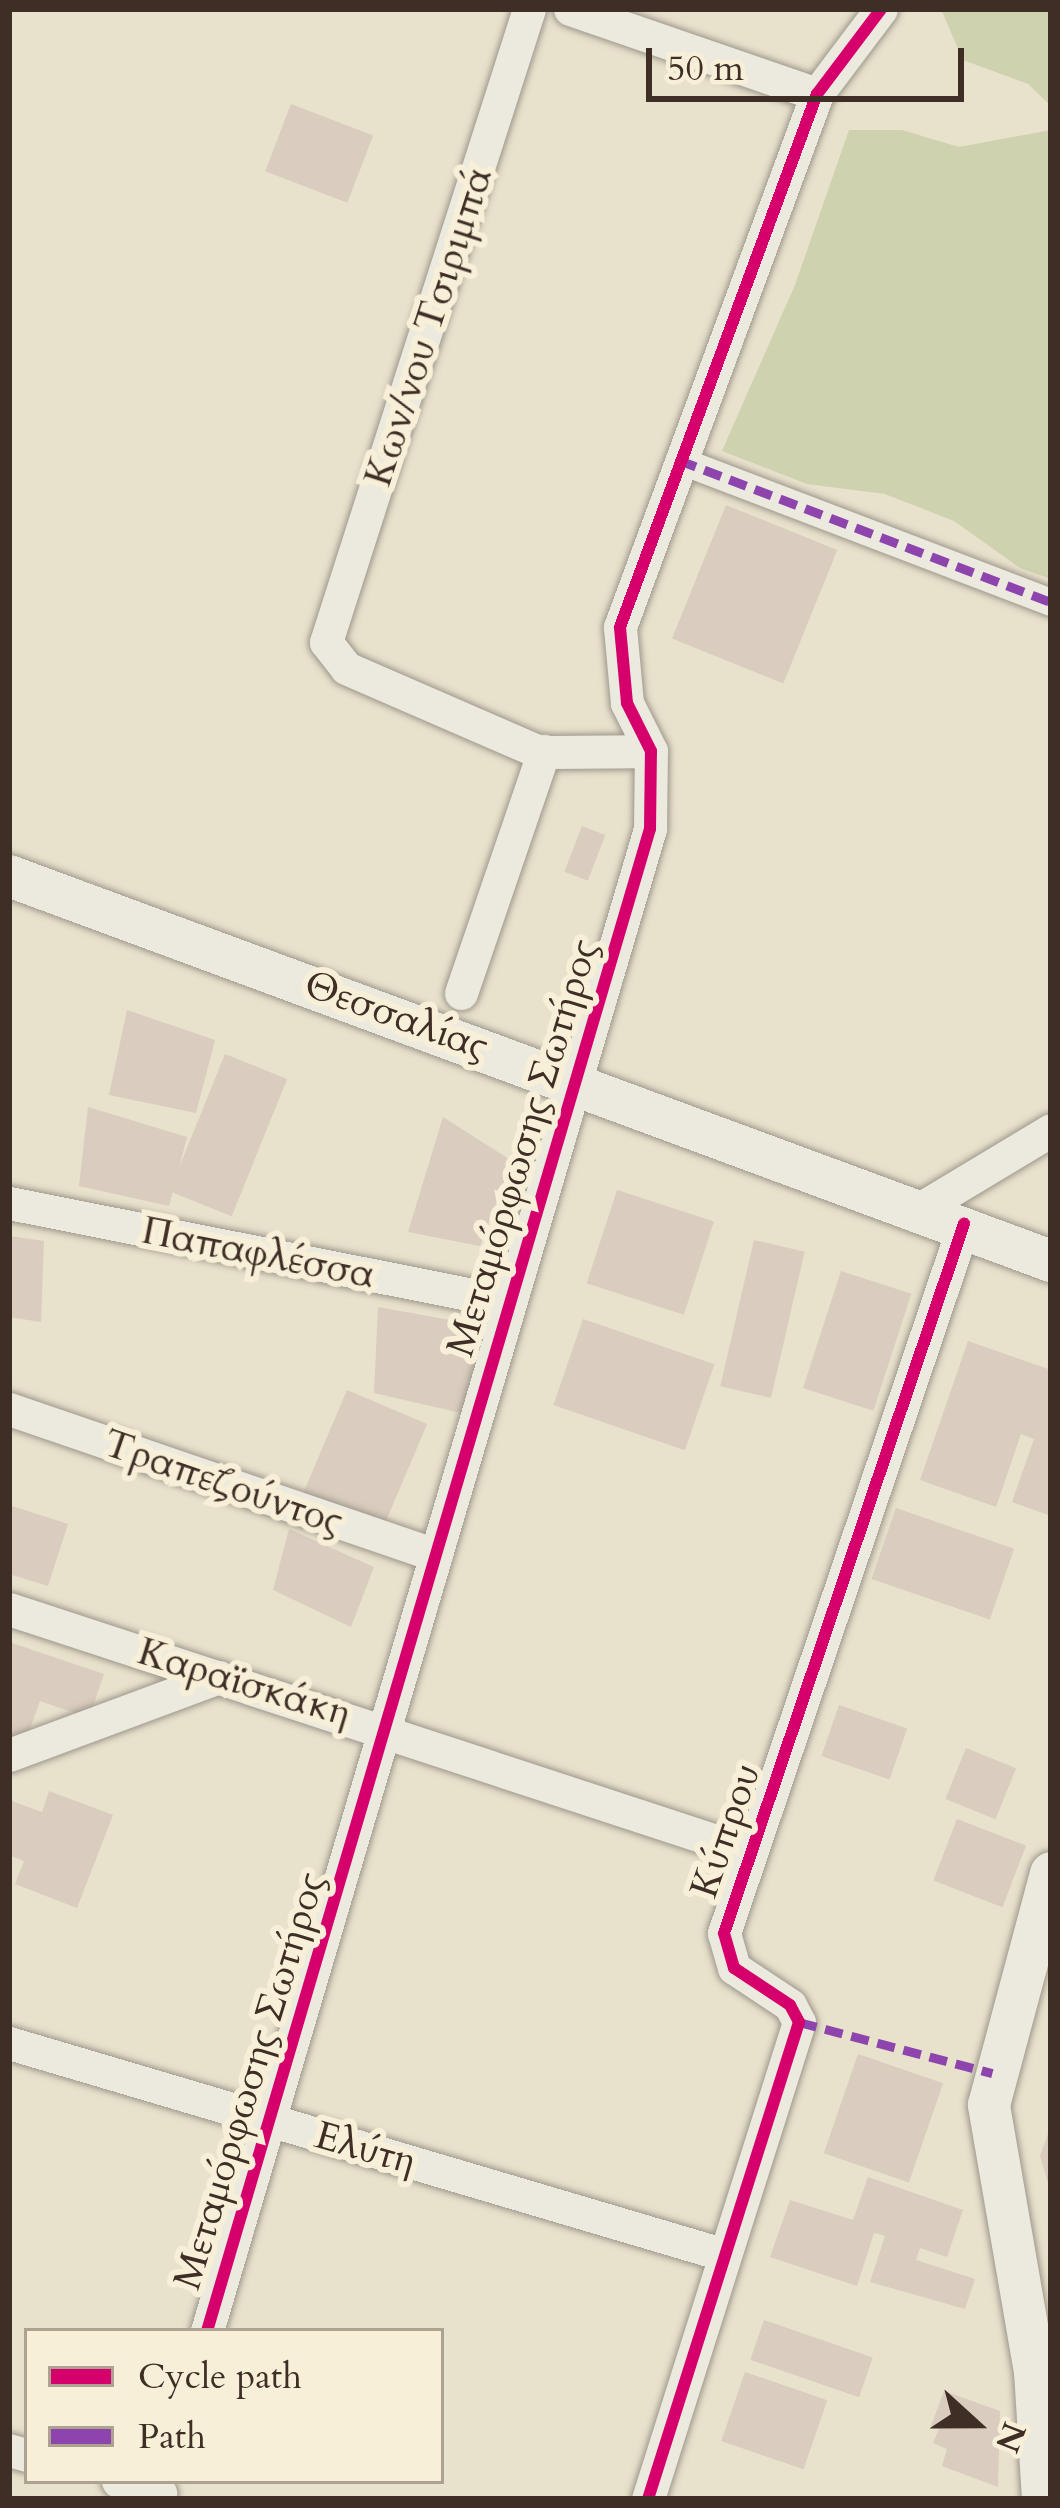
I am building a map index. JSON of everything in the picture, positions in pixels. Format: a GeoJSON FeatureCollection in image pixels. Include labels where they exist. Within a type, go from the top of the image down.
{"type":"FeatureCollection","features":[{"type":"Feature","properties":{"kind":"street","name":"Κων/νου Τσιριμπά"},"geometry":{"type":"LineString","coordinates":[[530,9],[326,642],[346,668],[544,752]]}},
{"type":"Feature","properties":{"kind":"street"},"geometry":{"type":"LineString","coordinates":[[570,9],[817,94]]}},
{"type":"Feature","properties":{"kind":"street","name":"Μεταμόρφωσης Σωτήρος"},"geometry":{"type":"LineString","coordinates":[[208,2328],[650,829],[651,751],[627,703],[620,626],[817,94],[881,9]]}},
{"type":"Feature","properties":{"kind":"street"},"geometry":{"type":"LineString","coordinates":[[679,460],[1051,602]]}},
{"type":"Feature","properties":{"kind":"street"},"geometry":{"type":"LineString","coordinates":[[461,993],[544,752],[651,751]]}},
{"type":"Feature","properties":{"kind":"street","name":"Θεσσαλίας"},"geometry":{"type":"LineString","coordinates":[[9,876],[923,1208],[1051,1261]]}},
{"type":"Feature","properties":{"kind":"street"},"geometry":{"type":"LineString","coordinates":[[923,1208],[1051,1130]]}},
{"type":"Feature","properties":{"kind":"street","name":"Παπαφλέσσα"},"geometry":{"type":"LineString","coordinates":[[9,1203],[508,1303]]}},
{"type":"Feature","properties":{"kind":"street","name":"Κύπρου"},"geometry":{"type":"LineString","coordinates":[[648,2499],[722,2254],[800,2022],[790,2005],[741,1976],[725,1950],[750,1852],[964,1224]]}},
{"type":"Feature","properties":{"kind":"street","name":"Τραπεζούντος"},"geometry":{"type":"LineString","coordinates":[[9,1409],[436,1555]]}},
{"type":"Feature","properties":{"kind":"street","name":"Καραϊσκάκη"},"geometry":{"type":"LineString","coordinates":[[9,1610],[387,1727],[750,1852]]}},
{"type":"Feature","properties":{"kind":"street"},"geometry":{"type":"LineString","coordinates":[[9,1755],[219,1677]]}},
{"type":"Feature","properties":{"kind":"street"},"geometry":{"type":"LineString","coordinates":[[1042,2499],[1033,2274],[989,2105],[1048,1898]]}},
{"type":"Feature","properties":{"kind":"street","name":"Ελύτη"},"geometry":{"type":"LineString","coordinates":[[9,2043],[722,2254]]}},
{"type":"Feature","properties":{"kind":"street"},"geometry":{"type":"LineString","coordinates":[[131,2484],[160,2491]]}},
{"type":"Feature","properties":{"kind":"green space"},"geometry":{"type":"Polygon","coordinates":[[[941,9],[1051,9],[1051,106],[1028,84],[963,60],[941,9]]]}},
{"type":"Feature","properties":{"kind":"green space"},"geometry":{"type":"Polygon","coordinates":[[[849,130],[902,130],[959,147],[1051,130],[1051,579],[1020,568],[954,521],[885,494],[807,484],[722,451],[795,285],[849,130]]]}},
{"type":"Feature","properties":{"kind":"building"},"geometry":{"type":"Polygon","coordinates":[[[291,104],[373,136],[347,203],[265,171],[291,104]]]}},
{"type":"Feature","properties":{"kind":"building"},"geometry":{"type":"Polygon","coordinates":[[[726,505],[837,550],[783,683],[672,639],[726,505]]]}},
{"type":"Feature","properties":{"kind":"building"},"geometry":{"type":"Polygon","coordinates":[[[582,826],[605,835],[588,881],[564,872],[582,826]]]}},
{"type":"Feature","properties":{"kind":"building"},"geometry":{"type":"Polygon","coordinates":[[[127,1010],[215,1040],[196,1113],[109,1095],[127,1010]]]}},
{"type":"Feature","properties":{"kind":"building"},"geometry":{"type":"Polygon","coordinates":[[[225,1054],[287,1079],[232,1216],[170,1191],[225,1054]]]}},
{"type":"Feature","properties":{"kind":"building"},"geometry":{"type":"Polygon","coordinates":[[[88,1107],[187,1137],[169,1206],[79,1186],[88,1107]]]}},
{"type":"Feature","properties":{"kind":"building"},"geometry":{"type":"Polygon","coordinates":[[[443,1117],[512,1161],[480,1246],[408,1232],[443,1117]]]}},
{"type":"Feature","properties":{"kind":"building"},"geometry":{"type":"Polygon","coordinates":[[[617,1190],[714,1222],[684,1315],[587,1283],[617,1190]]]}},
{"type":"Feature","properties":{"kind":"building"},"geometry":{"type":"Polygon","coordinates":[[[9,1236],[44,1241],[41,1322],[9,1317],[9,1236]]]}},
{"type":"Feature","properties":{"kind":"building"},"geometry":{"type":"Polygon","coordinates":[[[754,1240],[805,1252],[771,1398],[720,1386],[754,1240]]]}},
{"type":"Feature","properties":{"kind":"building"},"geometry":{"type":"Polygon","coordinates":[[[841,1271],[911,1294],[873,1411],[803,1388],[841,1271]]]}},
{"type":"Feature","properties":{"kind":"building"},"geometry":{"type":"Polygon","coordinates":[[[378,1307],[489,1327],[461,1413],[374,1393],[378,1307]]]}},
{"type":"Feature","properties":{"kind":"building"},"geometry":{"type":"Polygon","coordinates":[[[583,1319],[714,1364],[685,1450],[553,1405],[583,1319]]]}},
{"type":"Feature","properties":{"kind":"building"},"geometry":{"type":"Polygon","coordinates":[[[968,1341],[1051,1370],[1051,1516],[1012,1502],[1034,1439],[1021,1434],[996,1507],[920,1480],[968,1341]]]}},
{"type":"Feature","properties":{"kind":"building"},"geometry":{"type":"Polygon","coordinates":[[[347,1390],[427,1424],[384,1526],[304,1492],[347,1390]]]}},
{"type":"Feature","properties":{"kind":"building"},"geometry":{"type":"Polygon","coordinates":[[[9,1505],[68,1524],[48,1586],[9,1574],[9,1505]]]}},
{"type":"Feature","properties":{"kind":"building"},"geometry":{"type":"Polygon","coordinates":[[[896,1508],[1014,1549],[990,1620],[872,1579],[896,1508]]]}},
{"type":"Feature","properties":{"kind":"building"},"geometry":{"type":"Polygon","coordinates":[[[289,1529],[374,1567],[351,1627],[273,1590],[289,1529]]]}},
{"type":"Feature","properties":{"kind":"building"},"geometry":{"type":"Polygon","coordinates":[[[9,1642],[104,1674],[89,1718],[40,1701],[24,1746],[9,1748],[9,1642]]]}},
{"type":"Feature","properties":{"kind":"building"},"geometry":{"type":"Polygon","coordinates":[[[839,1705],[907,1728],[889,1779],[821,1756],[839,1705]]]}},
{"type":"Feature","properties":{"kind":"building"},"geometry":{"type":"Polygon","coordinates":[[[966,1748],[1016,1768],[995,1819],[945,1799],[966,1748]]]}},
{"type":"Feature","properties":{"kind":"building"},"geometry":{"type":"Polygon","coordinates":[[[49,1791],[113,1815],[77,1908],[15,1884],[24,1861],[9,1855],[9,1800],[42,1812],[49,1791]]]}},
{"type":"Feature","properties":{"kind":"building"},"geometry":{"type":"Polygon","coordinates":[[[957,1819],[1026,1846],[1002,1907],[933,1881],[957,1819]]]}},
{"type":"Feature","properties":{"kind":"building"},"geometry":{"type":"Polygon","coordinates":[[[858,2054],[943,2083],[909,2183],[824,2153],[858,2054]]]}},
{"type":"Feature","properties":{"kind":"building"},"geometry":{"type":"Polygon","coordinates":[[[1050,2128],[1051,2190],[1040,2156],[1050,2128]]]}},
{"type":"Feature","properties":{"kind":"building"},"geometry":{"type":"Polygon","coordinates":[[[868,2177],[963,2210],[947,2257],[920,2248],[916,2260],[975,2279],[965,2309],[870,2282],[885,2236],[874,2233],[857,2286],[770,2257],[790,2200],[853,2220],[868,2177]]]}},
{"type":"Feature","properties":{"kind":"building"},"geometry":{"type":"Polygon","coordinates":[[[764,2320],[873,2357],[859,2397],[750,2360],[764,2320]]]}},
{"type":"Feature","properties":{"kind":"building"},"geometry":{"type":"Polygon","coordinates":[[[745,2372],[827,2400],[803,2469],[721,2441],[745,2372]]]}},
{"type":"Feature","properties":{"kind":"building"},"geometry":{"type":"Polygon","coordinates":[[[944,2391],[1000,2411],[998,2487],[942,2466],[947,2449],[933,2443],[939,2429],[931,2426],[944,2391]]]}},
{"type":"Feature","properties":{"kind":"marked path"},"geometry":{"type":"LineString","coordinates":[[679,460],[1051,602]]}},
{"type":"Feature","properties":{"kind":"marked path"},"geometry":{"type":"LineString","coordinates":[[799,2022],[992,2073]]}},
{"type":"Feature","properties":{"kind":"cycle path"},"geometry":{"type":"LineString","coordinates":[[208,2328],[650,829],[651,751],[627,703],[620,627],[817,94],[881,9]]}},
{"type":"Feature","properties":{"kind":"cycle path"},"geometry":{"type":"LineString","coordinates":[[648,2499],[799,2022],[790,2005],[734,1968],[724,1933],[964,1224]]}}]}
